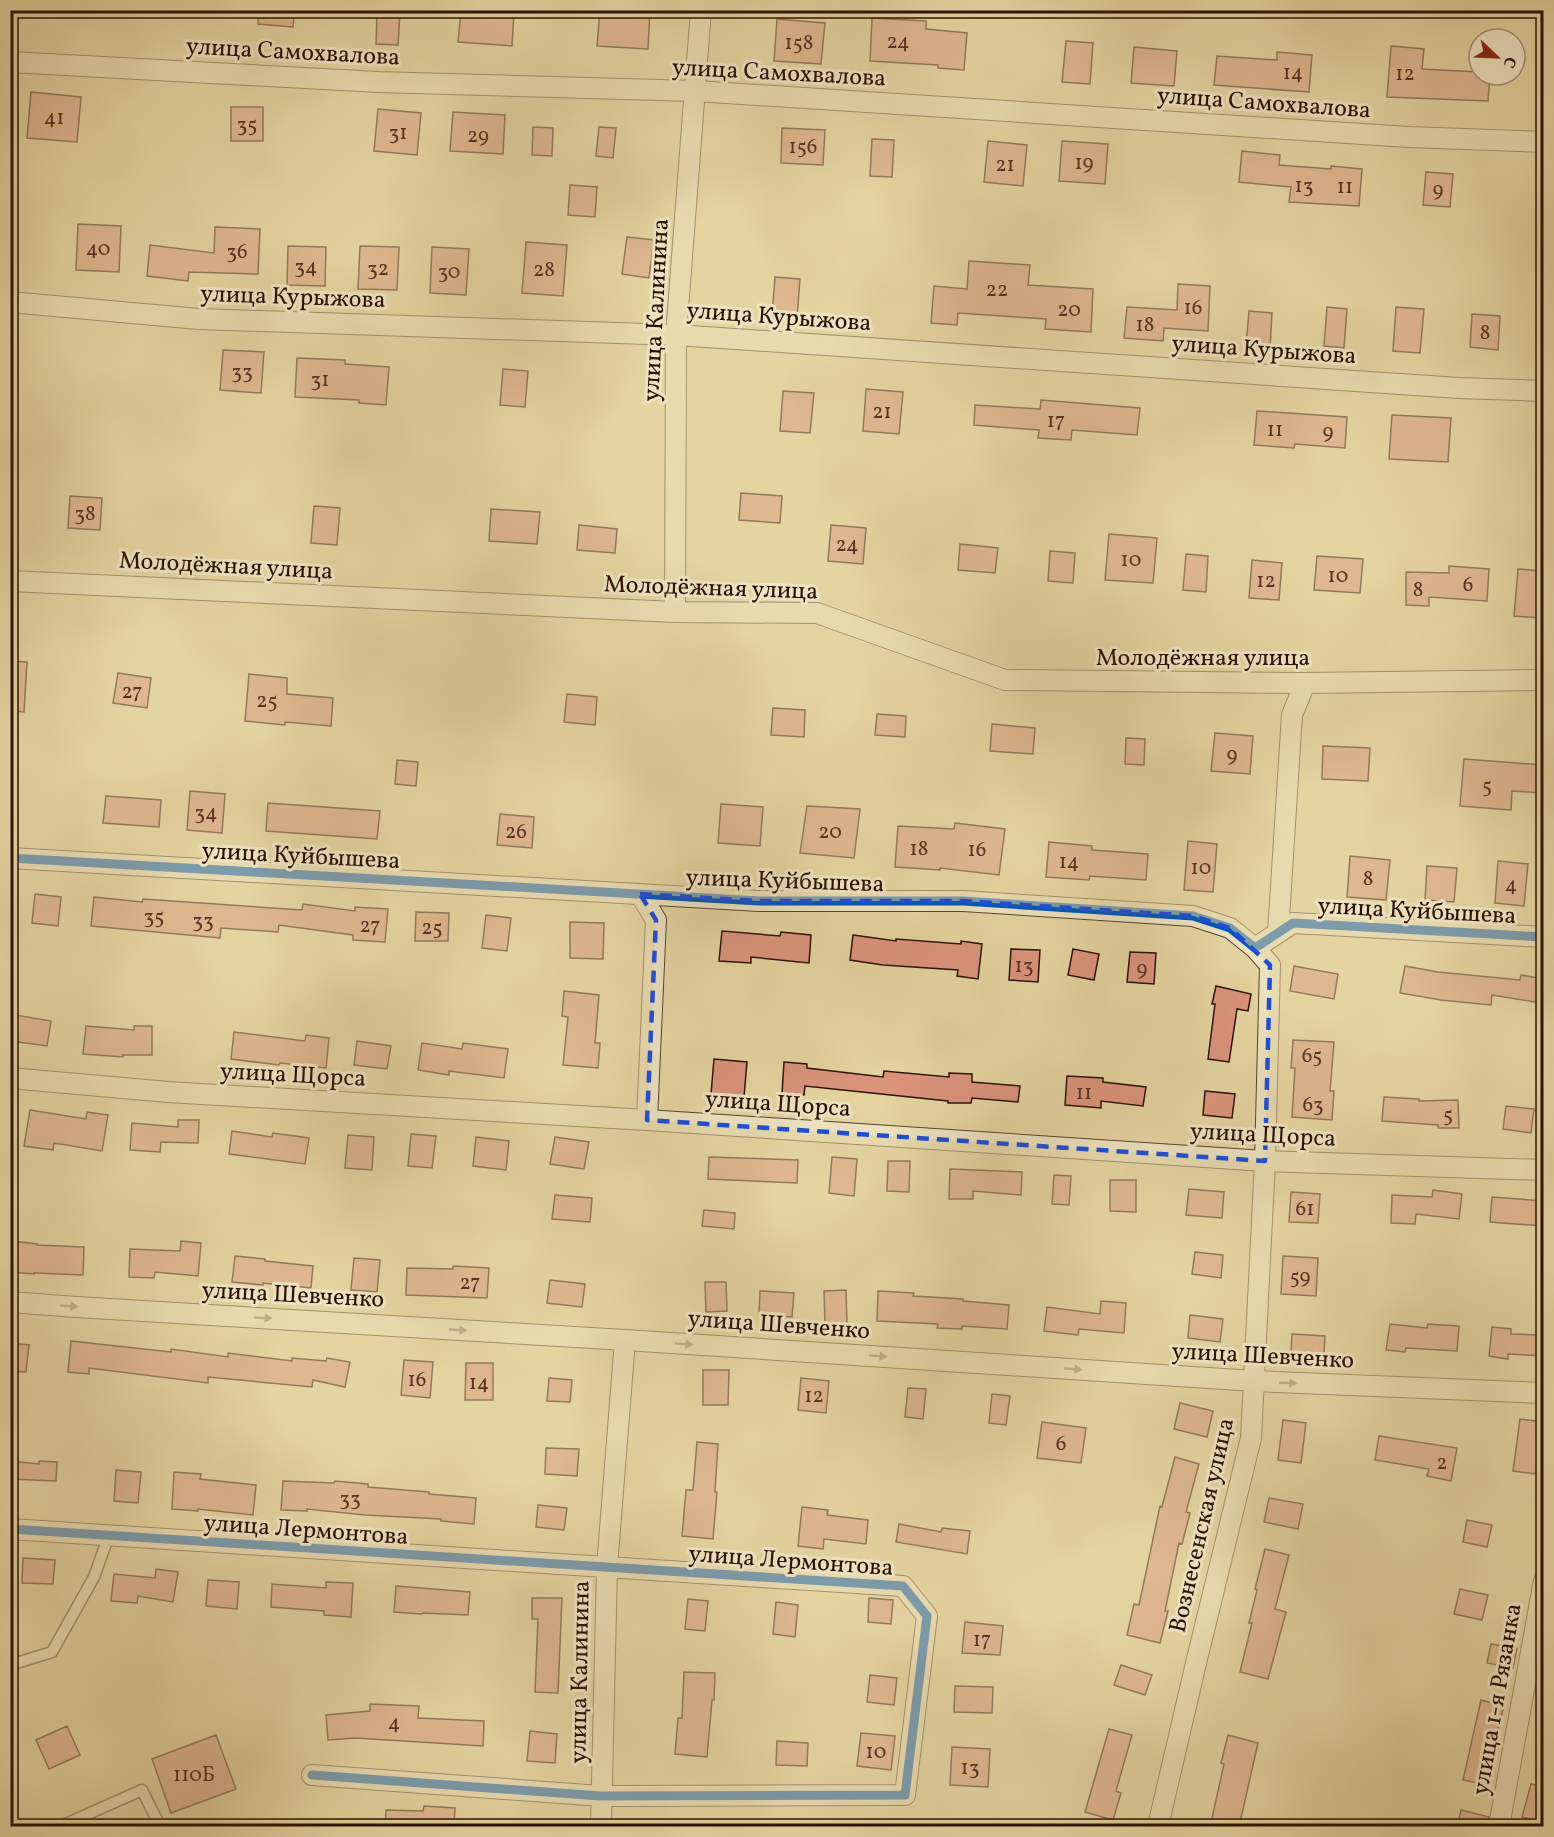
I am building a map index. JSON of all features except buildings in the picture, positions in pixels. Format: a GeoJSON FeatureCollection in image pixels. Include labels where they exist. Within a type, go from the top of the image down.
{"type":"FeatureCollection","features":[{"type":"Feature","properties":{"kind":"street","name":"улица Калинина"},"geometry":{"type":"LineString","coordinates":[[675,612],[676,334],[701,10]]}},
{"type":"Feature","properties":{"kind":"street","name":"улица Самохвалова"},"geometry":{"type":"LineString","coordinates":[[10,62],[378,82],[695,91],[1409,137],[1544,142]]}},
{"type":"Feature","properties":{"kind":"street","name":"улица Курыжова"},"geometry":{"type":"LineString","coordinates":[[10,302],[199,319],[676,334],[1447,387],[1544,391]]}},
{"type":"Feature","properties":{"kind":"street","name":"Молодёжная улица"},"geometry":{"type":"LineString","coordinates":[[10,581],[675,612],[818,613],[1005,680],[1305,683],[1544,680]]}},
{"type":"Feature","properties":{"kind":"street"},"geometry":{"type":"LineString","coordinates":[[1278,933],[1292,715],[1305,683]]}},
{"type":"Feature","properties":{"kind":"street","name":"улица Куйбышева"},"geometry":{"type":"LineString","coordinates":[[10,858],[759,901],[963,902],[1193,916],[1230,928],[1255,948],[1293,923],[1544,937]]}},
{"type":"Feature","properties":{"kind":"street"},"geometry":{"type":"LineString","coordinates":[[640,894],[656,920],[647,1120]]}},
{"type":"Feature","properties":{"kind":"street","name":"Вознесенская улица"},"geometry":{"type":"LineString","coordinates":[[1158,1827],[1251,1438],[1264,1161],[1270,965],[1255,948]]}},
{"type":"Feature","properties":{"kind":"street","name":"улица Щорса"},"geometry":{"type":"LineString","coordinates":[[10,1078],[168,1092],[647,1120],[1264,1161],[1544,1170]]}},
{"type":"Feature","properties":{"kind":"street","name":"улица Шевченко"},"geometry":{"type":"LineString","coordinates":[[10,1302],[1254,1381],[1544,1393]]}},
{"type":"Feature","properties":{"kind":"street","name":"улица Калинина"},"geometry":{"type":"LineString","coordinates":[[601,1827],[607,1567],[625,1340]]}},
{"type":"Feature","properties":{"kind":"street","name":"улица Лермонтова"},"geometry":{"type":"LineString","coordinates":[[10,1529],[903,1586],[927,1616],[905,1795],[601,1796],[312,1775]]}},
{"type":"Feature","properties":{"kind":"street","name":"улица 1-я Рязанка"},"geometry":{"type":"LineString","coordinates":[[1499,1827],[1544,1581]]}},
{"type":"Feature","properties":{"kind":"lane"},"geometry":{"type":"LineString","coordinates":[[10,1665],[52,1652],[94,1577],[110,1535]]}},
{"type":"Feature","properties":{"kind":"lane"},"geometry":{"type":"LineString","coordinates":[[61,1827],[142,1790],[160,1827]]}},
{"type":"Feature","properties":{"kind":"highlighted area"},"geometry":{"type":"Polygon","coordinates":[[[640,894],[759,901],[963,901],[1193,916],[1230,928],[1270,965],[1265,1161],[647,1120],[656,920],[640,894]]]}},
{"type":"Feature","properties":{"kind":"cycle path"},"geometry":{"type":"LineString","coordinates":[[10,858],[759,901],[963,901],[1193,916],[1230,928],[1255,948],[1293,923],[1544,937]]}},
{"type":"Feature","properties":{"kind":"cycle path"},"geometry":{"type":"LineString","coordinates":[[10,1529],[903,1586],[927,1616],[905,1795],[601,1796],[312,1775]]}}]}
